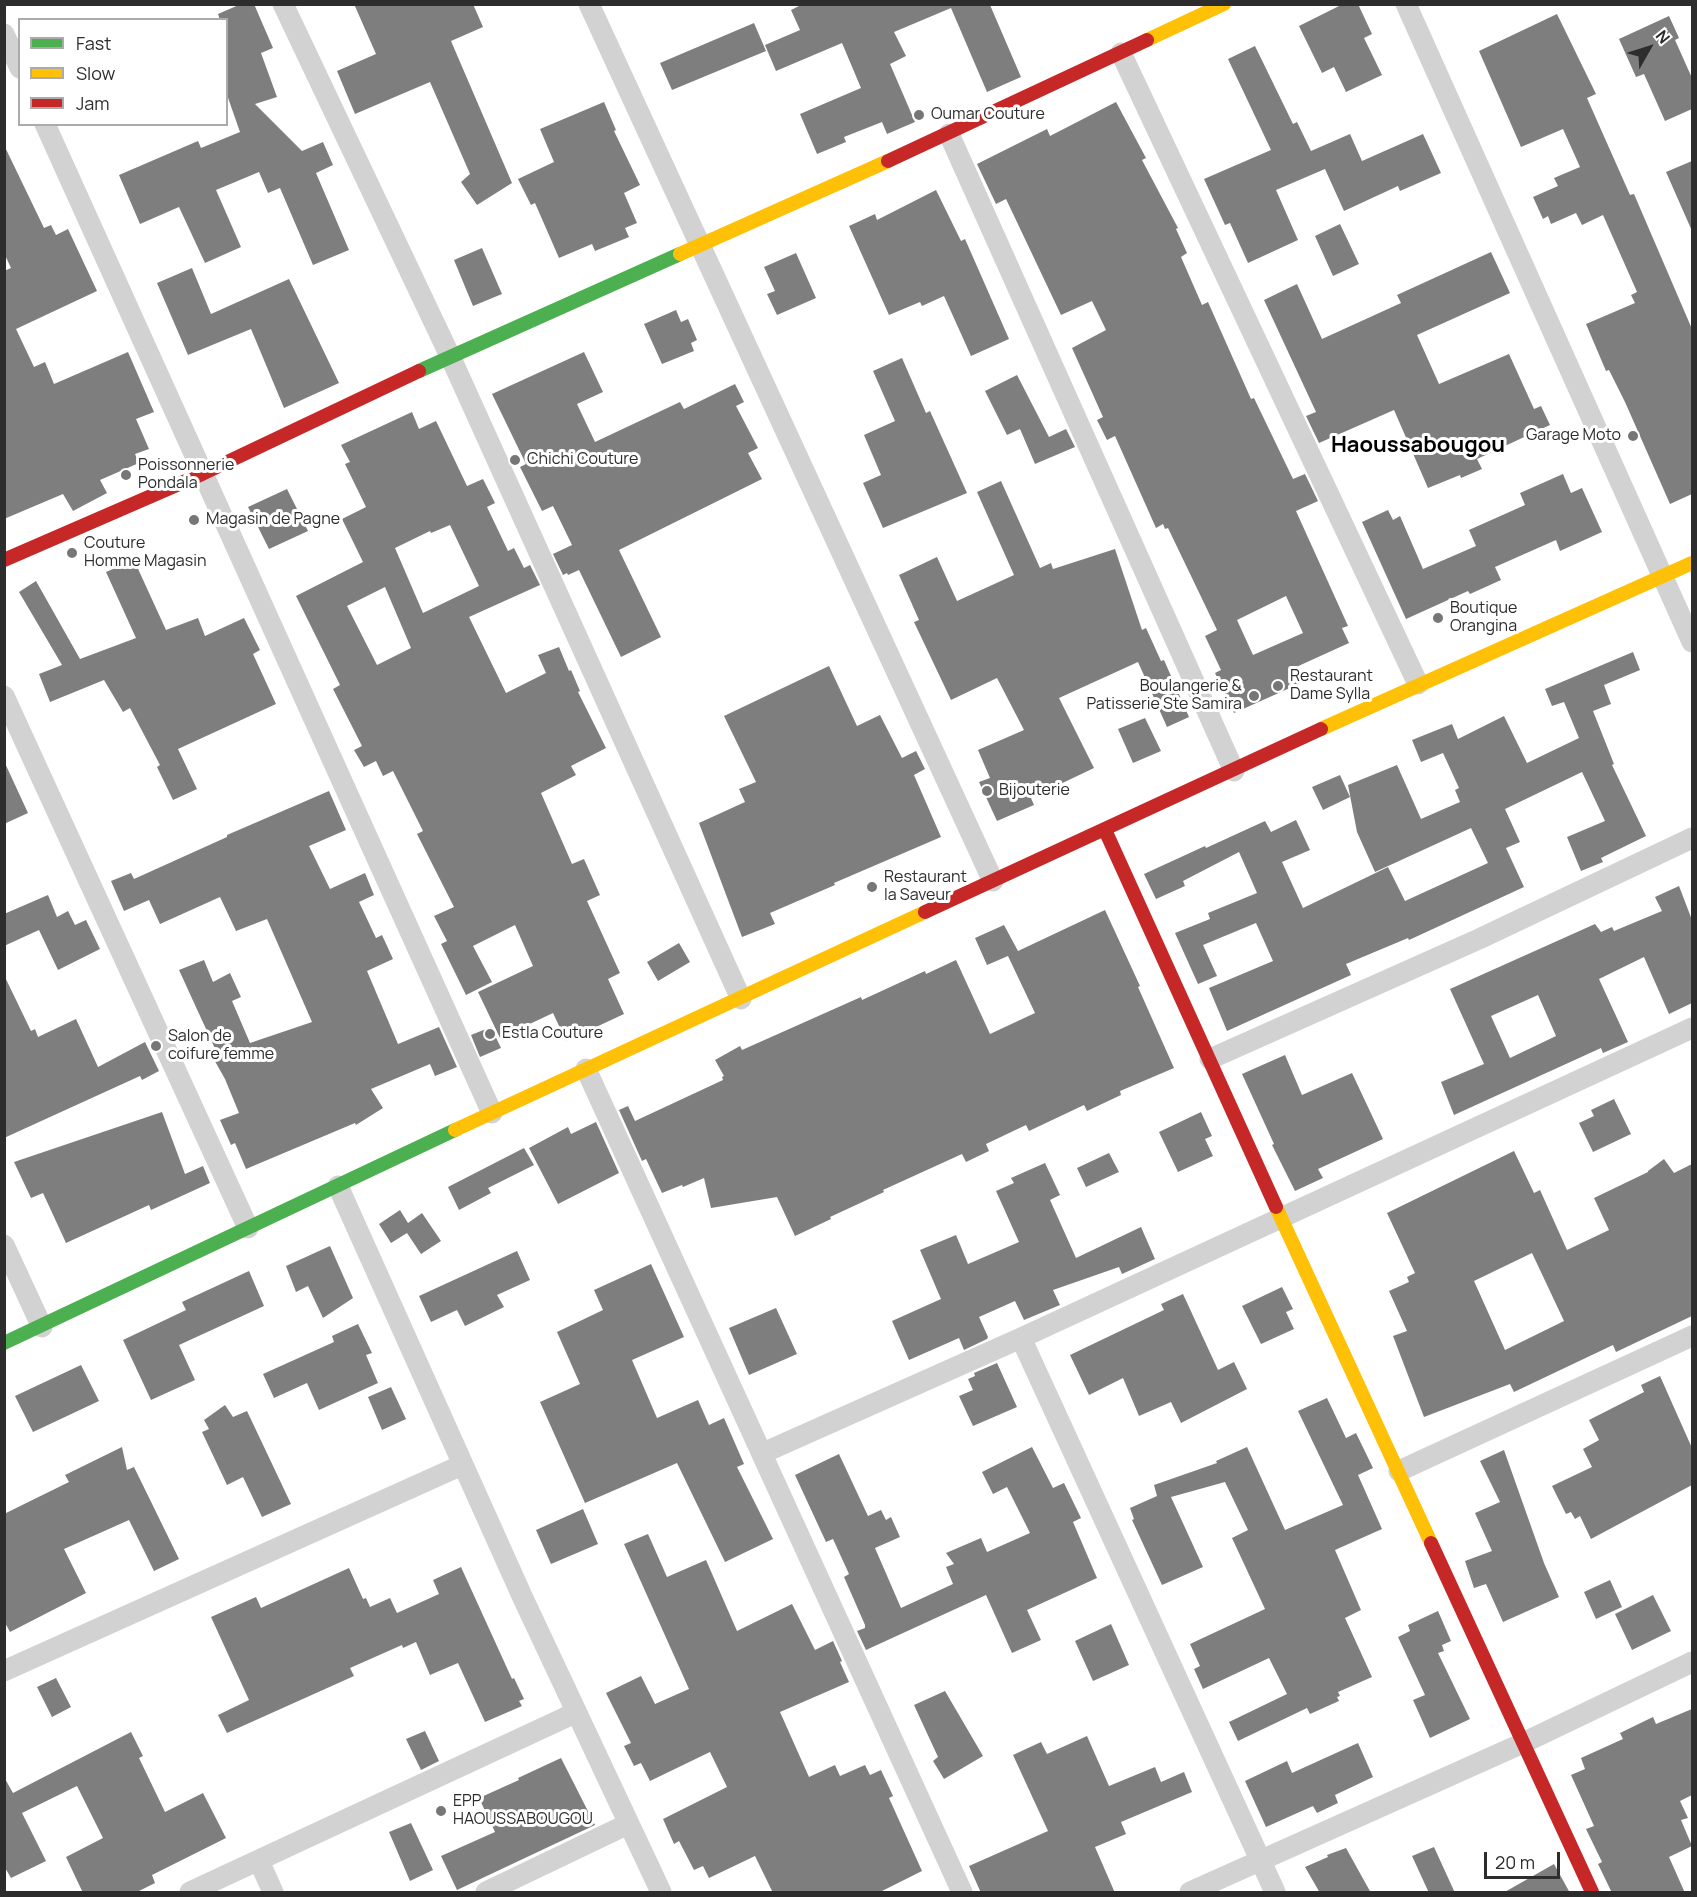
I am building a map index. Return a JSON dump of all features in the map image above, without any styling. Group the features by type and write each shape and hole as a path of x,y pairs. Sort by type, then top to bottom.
{"street":[{"path":"283,4 450,356 741,999"},
{"path":"589,4 993,881"},
{"path":"4,560 202,474 450,356 949,134 1224,4"},
{"path":"1406,4 1692,642"},
{"path":"4,34 18,64"},
{"path":"1121,53 1418,684"},
{"path":"46,126 492,1113"},
{"path":"949,134 1234,771"},
{"path":"4,1343 586,1069 1418,684 1692,563"},
{"path":"4,696 248,1228"},
{"path":"1105,830 1592,1893"},
{"path":"1210,1059 1479,939 1692,838"},
{"path":"763,1453 1020,1338 1692,1028"},
{"path":"586,1069 962,1893"},
{"path":"338,1186 575,1713 661,1893"},
{"path":"4,1245 42,1327"},
{"path":"1399,1471 1692,1336"},
{"path":"1020,1338 1275,1893"},
{"path":"4,1671 462,1465"},
{"path":"1190,1893 1523,1743 1692,1662"},
{"path":"190,1893 575,1713"},
{"path":"486,1893 628,1824"},
{"path":"259,1861 273,1893"}],"building":[{"path":"241,4 254,4 273,48 261,53 277,97 255,104 302,151 323,142 333,165 316,173 349,250 313,265 280,188 268,193 259,172 216,190 241,247 205,263 179,207 140,224 119,175 198,141 201,148 240,132 228,98 228,18 219,18 218,14"},
{"path":"354,4 473,4 483,27 451,41 512,183 477,205 461,182 470,174 430,82 355,114 337,71 376,54"},
{"path":"803,4 990,5 1021,77 987,92 951,8 894,32 906,56 890,64 915,122 887,134 882,122 844,137 846,142 817,154 800,114 861,88 842,43 776,71 765,45 800,30 791,10"},
{"path":"1343,4 1358,4 1372,34 1364,38 1382,75 1346,92 1334,67 1322,73 1299,26"},
{"path":"1557,14 1596,94 1587,98 1630,195 1634,194 1692,329 1692,494 1670,504 1625,402 1609,370 1606,371 1586,324 1635,303 1631,295 1637,292 1603,215 1582,225 1576,213 1551,224 1548,216 1543,219 1533,197 1558,186 1554,178 1580,167 1563,129 1521,147 1479,51"},
{"path":"1669,16 1679,38 1675,40 1692,78 1692,109 1665,121 1644,74 1636,77 1619,39"},
{"path":"754,23 766,51 672,90 660,63"},
{"path":"1255,46 1293,124 1297,122 1311,151 1350,134 1362,161 1423,134 1441,173 1400,191 1398,186 1344,211 1325,169 1276,190 1298,240 1248,263 1230,223 1225,225 1204,179 1271,150 1228,59"},
{"path":"604,102 616,130 614,131 640,185 624,193 637,223 625,228 629,237 595,251 592,244 559,258 535,203 531,205 518,179 554,162 540,129"},
{"path":"1116,102 1146,158 1142,160 1178,228 1176,229 1187,253 1181,257 1202,305 1208,302 1251,399 1254,398 1293,479 1305,474 1318,501 1296,511 1348,626 1342,628 1349,643 1294,668 1301,683 1234,713 1215,673 1221,670 1205,636 1217,630 1168,528 1165,529 1163,524 1156,528 1115,436 1107,440 1097,420 1103,417 1072,348 1106,330 1092,301 1061,315 1006,199 996,204 977,164 1047,129 1050,136","holes":["1286,596 1303,633 1253,655 1237,620"]},
{"path":"4,145 44,228 51,225 56,235 68,229 97,291 16,329 34,367 45,362 54,384 128,352 154,412 136,419 149,449 135,454 139,463 100,480 107,493 73,511 63,494 4,519 4,271 11,268 4,253"},
{"path":"1692,161 1692,231 1666,172"},
{"path":"936,190 961,241 965,239 1009,339 971,356 944,296 922,306 920,302 889,315 849,226 875,214 877,220"},
{"path":"1340,224 1359,264 1333,276 1315,236"},
{"path":"482,248 502,294 473,306 454,260"},
{"path":"1491,252 1510,293 1417,335 1439,384 1509,354 1534,409 1541,406 1550,425 1477,459 1482,469 1428,488 1394,410 1319,443 1306,416 1316,412 1264,300 1297,284 1322,339 1401,303 1397,295"},
{"path":"796,253 816,298 777,315 767,294 775,291 764,267"},
{"path":"192,268 211,314 289,279 339,383 284,408 251,329 188,355 157,283"},
{"path":"676,310 681,322 688,319 697,340 691,343 694,351 662,364 644,324"},
{"path":"584,352 603,392 577,404 595,442 680,402 684,409 735,384 744,402 736,406 758,448 748,453 762,479 619,550 661,637 621,657 579,570 563,575 553,554 572,545 553,506 542,511 520,467 526,464 492,394"},
{"path":"902,358 926,413 930,411 967,493 883,528 863,483 881,475 864,435 895,421 873,371"},
{"path":"1017,375 1049,437 1066,429 1075,447 1035,464 1020,429 1007,435 985,391"},
{"path":"412,412 419,429 436,421 467,486 483,479 495,503 487,507 508,551 514,548 524,568 530,565 540,585 469,617 506,693 546,673 538,655 559,647 606,748 571,766 576,775 541,793 572,864 584,859 600,895 587,901 620,973 608,979 624,1014 566,1041 553,1013 500,1038 478,992 533,966 515,925 473,946 492,982 466,995 441,944 447,941 434,916 454,907 417,834 423,831 393,771 383,776 376,761 364,767 354,750 362,746 333,689 340,685 296,596 363,562 342,519 366,507 345,464 350,462 341,445","holes":["450,525 479,586 423,613 395,548 430,531 431,533","385,587 411,648 377,665 347,606"]},
{"path":"1563,474 1571,493 1582,488 1602,532 1560,551 1556,540 1495,567 1501,580 1470,594 1468,591 1406,619 1362,522 1388,510 1393,520 1400,516 1423,569 1476,546 1469,530 1525,505 1520,493"},
{"path":"1001,481 1040,568 1051,563 1053,569 1115,549 1142,630 1146,628 1161,661 1164,660 1189,717 1167,727 1138,662 1059,698 1094,768 1031,798 1034,805 997,821 979,782 990,778 978,750 1024,730 997,678 951,700 914,622 919,620 899,575 937,557 957,601 1014,575 977,492"},
{"path":"287,489 308,531 269,549 248,507"},
{"path":"134,560 166,630 198,618 205,636 244,618 260,650 253,654 276,704 178,749 197,789 173,800 157,767 160,765 130,708 123,712 104,680 50,702 39,674 62,665 19,592 36,581 80,659 136,638 106,572"},
{"path":"1633,652 1640,670 1604,685 1611,704 1593,711 1614,764 1612,765 1646,836 1601,858 1603,862 1581,871 1567,837 1605,821 1582,772 1505,809 1520,842 1506,848 1524,887 1409,940 1408,938 1346,964 1351,975 1227,1031 1209,988 1273,961 1256,923 1203,945 1217,976 1198,984 1175,933 1210,919 1208,913 1257,893 1239,852 1183,881 1185,886 1156,899 1144,874 1265,821 1271,832 1296,820 1310,850 1282,862 1303,908 1388,867 1405,901 1488,863 1471,828 1375,872 1357,832 1348,785 1397,765 1421,819 1460,802 1455,790 1459,788 1443,753 1421,762 1412,740 1452,724 1458,739 1504,716 1527,763 1579,738 1564,702 1552,706 1545,689"},
{"path":"829,666 857,726 880,715 902,758 916,751 925,769 914,775 941,837 770,913 775,924 742,937 699,823 745,802 739,789 756,782 724,716"},
{"path":"1145,718 1161,751 1133,763 1118,729"},
{"path":"4,761 28,813 4,824"},
{"path":"1340,775 1350,797 1323,810 1312,787"},
{"path":"329,791 346,830 309,846 330,889 365,873 374,895 359,902 376,938 382,935 393,959 367,971 398,1044 439,1027 457,1067 435,1076 430,1064 371,1089 383,1108 356,1125 355,1123 246,1169 235,1143 231,1145 220,1120 239,1113 225,1079 212,1056 217,1053 179,970 204,960 213,982 230,973 241,997 232,1001 250,1043 312,1022 267,919 236,931 220,897 160,924 149,900 124,911 111,881 131,873 134,879 227,837 227,835"},
{"path":"1679,886 1692,920 1692,1003 1669,1014 1644,957 1599,979 1628,1042 1603,1053 1601,1048 1454,1115 1441,1082 1484,1064 1450,989 1595,924 1601,932 1612,927 1614,931 1662,911 1655,897","holes":["1538,995 1556,1036 1510,1058 1491,1016"]},
{"path":"48,895 57,917 68,911 75,925 86,920 100,949 58,970 39,930 4,946 4,914"},
{"path":"1105,910 1174,1068 1120,1091 1121,1095 1087,1111 1084,1105 1029,1131 1026,1125 986,1144 989,1151 966,1162 962,1154 883,1190 884,1192 795,1236 777,1197 711,1208 704,1178 662,1193 646,1159 642,1161 619,1110 628,1106 635,1121 723,1080 724,1076 715,1060 740,1046 742,1050 925,971 926,974 956,960 990,1034 1035,1013 1008,956 987,965 975,938 1004,925 1018,951"},
{"path":"679,943 690,962 658,981 647,962"},
{"path":"4,975 31,1031 35,1029 38,1037 76,1019 98,1067 145,1042 159,1071 142,1080 140,1076 4,1138"},
{"path":"491,1027 501,1048 480,1057 471,1035"},
{"path":"1285,1055 1302,1095 1352,1073 1383,1139 1318,1169 1323,1178 1295,1191 1272,1145 1274,1144 1242,1074"},
{"path":"1614,1099 1631,1134 1593,1152 1579,1123 1594,1116 1591,1110"},
{"path":"162,1112 185,1174 203,1166 210,1183 151,1210 149,1205 66,1243 43,1193 31,1198 14,1162"},
{"path":"1201,1112 1212,1136 1205,1139 1213,1156 1178,1172 1159,1132"},
{"path":"596,1122 619,1173 558,1204 529,1148 568,1127 571,1134"},
{"path":"524,1148 534,1165 488,1188 491,1193 459,1210 448,1187"},
{"path":"1514,1151 1534,1193 1540,1190 1567,1250 1609,1230 1594,1198 1648,1172 1664,1159 1674,1173 1692,1164 1692,1316 1616,1352 1613,1345 1514,1392 1510,1384 1424,1417 1393,1336 1407,1331 1389,1291 1409,1282 1407,1277 1415,1273 1387,1213","holes":["1532,1253 1564,1321 1505,1350 1474,1281"]},
{"path":"1109,1153 1119,1172 1086,1187 1077,1168"},
{"path":"1045,1163 1060,1195 1050,1200 1076,1258 1141,1227 1155,1259 1122,1274 1119,1267 1053,1290 1060,1305 1024,1320 1015,1301 979,1317 987,1339 964,1350 959,1338 909,1360 892,1321 941,1299 920,1250 956,1235 968,1264 1019,1242 996,1191 1014,1183 1011,1178"},
{"path":"400,1210 408,1223 422,1213 441,1241 421,1254 407,1233 391,1243 379,1224"},
{"path":"330,1246 353,1298 323,1318 308,1286 296,1292 286,1266"},
{"path":"517,1251 530,1280 497,1295 504,1307 465,1326 457,1310 431,1322 419,1296"},
{"path":"651,1264 684,1337 632,1360 657,1418 698,1400 709,1425 724,1418 744,1464 737,1467 773,1539 725,1562 677,1463 585,1503 540,1402 580,1384 557,1332 603,1310 594,1290"},
{"path":"249,1271 264,1306 179,1345 195,1380 151,1400 123,1340 186,1310 182,1302"},
{"path":"1282,1287 1293,1309 1286,1312 1294,1329 1261,1344 1242,1306"},
{"path":"1183,1294 1218,1370 1234,1362 1247,1389 1181,1423 1171,1402 1139,1416 1123,1378 1089,1395 1070,1355 1164,1310 1161,1304"},
{"path":"776,1308 797,1354 749,1375 729,1328"},
{"path":"358,1324 372,1353 366,1355 378,1383 319,1410 307,1383 274,1398 263,1374 334,1342 332,1336"},
{"path":"997,1363 1017,1407 973,1426 959,1396 973,1390 968,1379 975,1376 974,1373"},
{"path":"81,1365 99,1401 33,1432 15,1396"},
{"path":"1660,1376 1692,1448 1692,1485 1591,1539 1580,1516 1575,1519 1571,1512 1566,1514 1552,1486 1592,1467 1583,1449 1599,1440 1589,1420 1644,1392 1641,1385"},
{"path":"391,1387 406,1419 382,1430 368,1397"},
{"path":"1327,1398 1346,1438 1356,1433 1373,1468 1358,1475 1382,1529 1335,1550 1361,1610 1345,1618 1372,1677 1338,1692 1339,1701 1310,1714 1307,1708 1238,1741 1229,1722 1287,1694 1269,1658 1203,1689 1194,1669 1200,1666 1190,1644 1265,1609 1232,1538 1248,1530 1225,1482 1171,1497 1203,1567 1162,1585 1132,1520 1134,1519 1130,1508 1157,1496 1154,1485 1217,1463 1216,1461 1247,1447 1285,1530 1343,1505 1298,1411"},
{"path":"225,1405 233,1417 247,1411 291,1504 262,1517 243,1477 227,1485 202,1432 209,1429 204,1420"},
{"path":"122,1447 127,1470 134,1467 179,1559 154,1571 129,1520 64,1549 86,1593 10,1632 4,1621 4,1514 69,1482 65,1475"},
{"path":"1032,1447 1053,1488 1064,1483 1081,1518 1073,1522 1097,1578 1027,1610 1041,1640 1012,1653 986,1595 866,1650 857,1631 865,1628 865,1625 844,1577 849,1574 833,1539 826,1542 795,1475 839,1454 868,1516 881,1510 886,1520 891,1517 900,1537 875,1548 901,1608 953,1584 946,1567 954,1564 946,1553 981,1538 987,1552 1030,1533 1007,1487 993,1494 982,1472"},
{"path":"1504,1450 1544,1563 1559,1597 1503,1622 1486,1584 1474,1588 1465,1561 1492,1551 1475,1513 1500,1502 1480,1461"},
{"path":"583,1509 598,1544 551,1564 536,1530"},
{"path":"648,1534 667,1577 706,1560 737,1631 792,1604 815,1650 833,1641 849,1682 780,1712 809,1777 835,1765 840,1776 865,1765 870,1775 881,1770 893,1796 889,1798 922,1871 878,1893 773,1893 755,1856 709,1878 703,1866 694,1870 679,1841 674,1844 663,1819 727,1787 710,1752 650,1781 641,1763 634,1766 624,1746 631,1743 606,1693 641,1676 655,1704 689,1689 624,1544"},
{"path":"461,1567 512,1679 514,1678 524,1699 519,1701 522,1706 485,1722 458,1663 430,1675 416,1642 403,1648 402,1645 350,1668 354,1676 227,1733 218,1715 249,1700 211,1617 256,1597 261,1608 349,1568 363,1599 366,1598 370,1607 390,1598 397,1613 439,1594 433,1580"},
{"path":"1610,1580 1622,1607 1596,1619 1584,1592"},
{"path":"1653,1595 1671,1631 1632,1650 1615,1614"},
{"path":"1438,1611 1451,1641 1442,1645 1444,1651 1438,1653 1470,1719 1430,1738 1413,1700 1425,1695 1398,1637 1410,1631 1408,1625"},
{"path":"1111,1624 1129,1665 1093,1681 1075,1641"},
{"path":"56,1678 71,1707 52,1717 37,1687"},
{"path":"945,1691 983,1756 944,1779 933,1761 938,1757 914,1705"},
{"path":"1692,1709 1692,1795 1680,1801 1688,1818 1681,1820 1692,1846 1669,1857 1685,1893 1612,1893 1598,1864 1602,1862 1586,1829 1594,1826 1571,1775 1585,1769 1581,1758 1623,1739 1620,1733 1653,1717 1656,1724"},
{"path":"425,1731 439,1761 421,1770 406,1739"},
{"path":"131,1732 143,1756 139,1758 165,1812 203,1793 226,1838 152,1875 155,1883 135,1893 83,1893 66,1857 103,1838 77,1786 22,1813 46,1861 11,1878 4,1866 4,1777 13,1793"},
{"path":"1087,1736 1109,1786 1155,1767 1161,1782 1184,1772 1192,1792 1121,1822 1126,1834 1095,1847 1115,1893 981,1893 969,1866 1048,1831 1013,1755 1041,1742 1047,1754"},
{"path":"1358,1743 1373,1777 1335,1795 1338,1803 1317,1813 1313,1806 1266,1827 1245,1781 1287,1761 1292,1773"},
{"path":"561,1758 595,1825 457,1890 441,1856 495,1832 479,1798"},
{"path":"411,1823 433,1870 410,1881 389,1832"},
{"path":"1434,1847 1455,1893 1429,1893 1412,1856"},
{"path":"1346,1848 1371,1893 1320,1893 1305,1867"},
{"path":"1554,1864 1570,1893 1503,1893"}],"traffic: fast":[{"path":"419,371 680,254"},
{"path":"4,1343 455,1130"}],"traffic: slow":[{"path":"1147,40 1224,4"},
{"path":"680,254 888,161"},
{"path":"1321,729 1692,563"},
{"path":"455,1130 925,912"},
{"path":"1276,1207 1431,1543"}],"traffic: jam":[{"path":"888,161 1147,40"},
{"path":"4,560 202,474 419,371"},
{"path":"925,912 1321,729"},
{"path":"1105,830 1276,1207"},
{"path":"1431,1543 1592,1892"}],"place":[{"name":"Oumar Couture","path":"919,115"},
{"name":"Garage Moto","path":"1633,436"},
{"name":"Chichi Couture","path":"515,460"},
{"name":"Poissonnerie Pondala","path":"126,475"},
{"name":"Magasin de Pagne","path":"194,520"},
{"name":"Couture Homme Magasin","path":"72,553"},
{"name":"Boutique Orangina","path":"1438,618"},
{"name":"Restaurant Dame Sylla","path":"1278,686"},
{"name":"Boulangerie & Patisserie Ste Samira","path":"1254,696"},
{"name":"Bijouterie","path":"987,791"},
{"name":"Restaurant la Saveur","path":"872,887"},
{"name":"Estla Couture","path":"490,1034"},
{"name":"Salon de coifure femme","path":"156,1046"},
{"name":"EPP HAOUSSABOUGOU","path":"441,1811"}],"district":[{"name":"Haoussabougou","path":"1418,446"}]}
